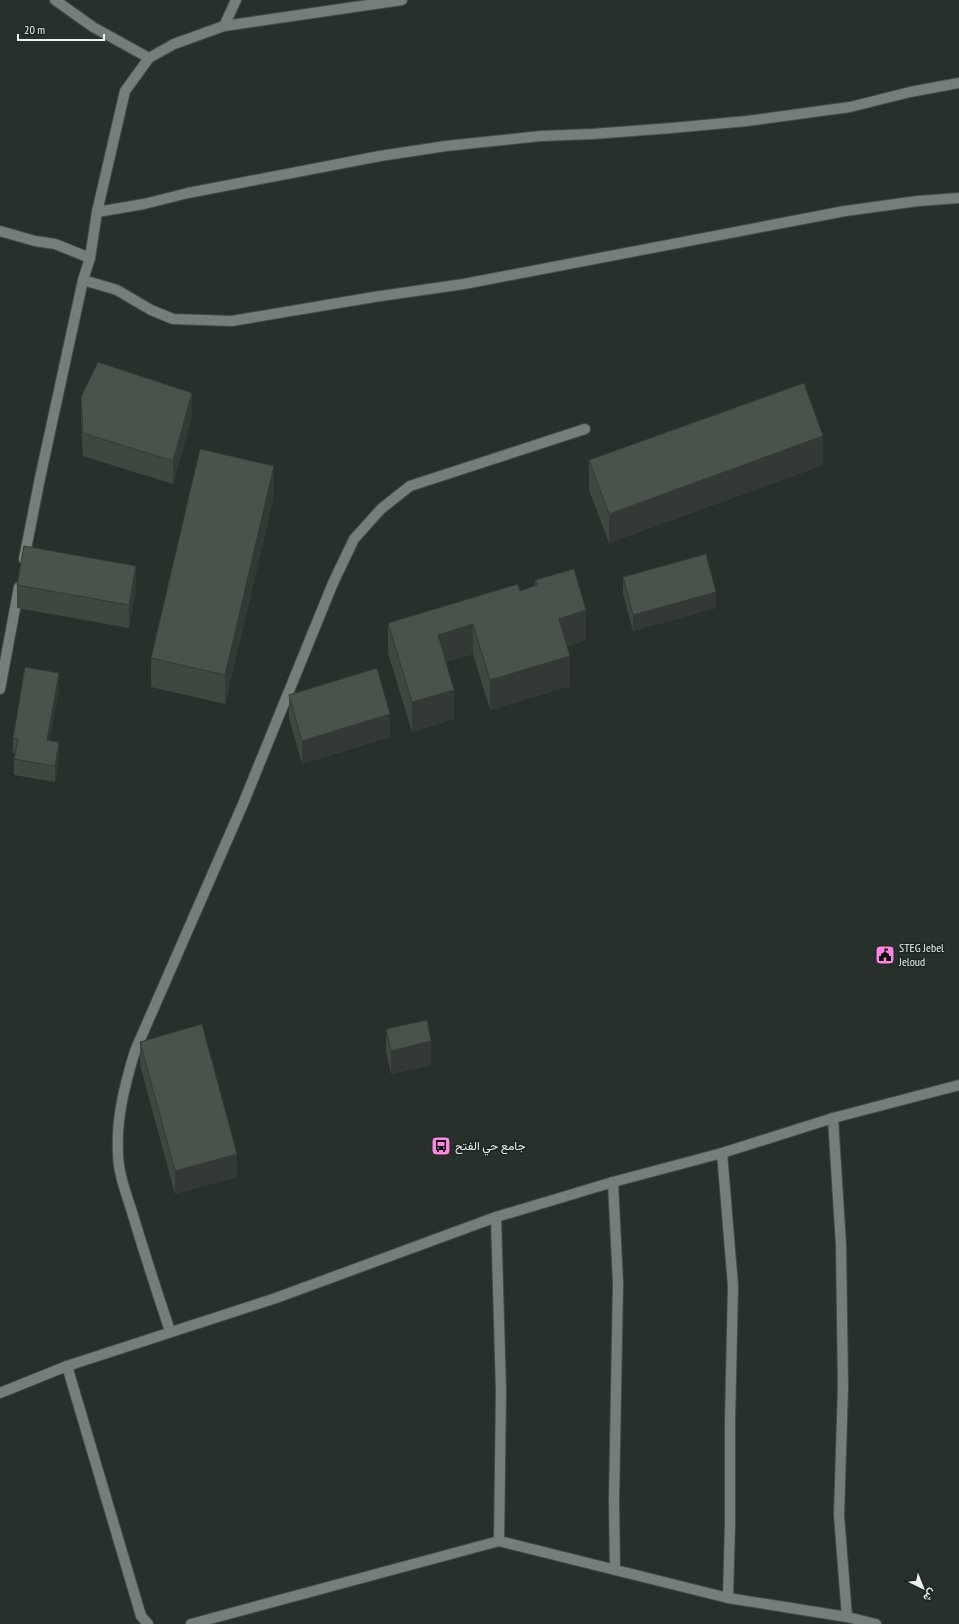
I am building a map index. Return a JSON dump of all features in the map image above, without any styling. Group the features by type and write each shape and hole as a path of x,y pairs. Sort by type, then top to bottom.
{"street":[{"path":"55,0 93,27 149,58"},
{"path":"224,26 236,0"},
{"path":"0,689 40,478 83,280 90,258 97,212 125,91 149,58 174,44 224,26 402,0"},
{"path":"97,212 144,204 196,191 380,156 446,146 540,136 592,134 747,121 850,107 910,92 959,83"},
{"path":"83,280 118,290 151,310 173,319 232,321 374,297 464,284 845,211 918,201 959,198"},
{"path":"0,230 35,241 55,244 90,258"},
{"path":"170,1331 144,1253 124,1184 118,1154 118,1118 135,1051 243,804 332,582 354,539 381,509 410,486 585,429"},
{"path":"0,1393 67,1366 170,1331 276,1298 496,1217 613,1182 722,1153 833,1118 959,1085"},
{"path":"833,1118 841,1245 843,1387 839,1515 847,1617"},
{"path":"722,1153 733,1286 728,1598"},
{"path":"613,1182 618,1283 615,1570"},
{"path":"496,1217 501,1391 499,1541"},
{"path":"67,1366 141,1616 148,1624"},
{"path":"191,1624 499,1541 728,1598 847,1617 876,1624"}],"building":[{"path":"98,362 192,393 173,461 83,433 81,397"},
{"path":"804,383 823,436 609,514 589,460"},
{"path":"200,449 274,466 225,675 151,658"},
{"path":"24,546 136,566 129,605 17,585"},
{"path":"706,554 716,592 633,615 623,577"},
{"path":"574,569 586,610 559,619 570,656 490,680 473,624 438,635 454,690 412,702 388,623 518,584 520,591 537,585 535,580"},
{"path":"25,667 59,673 47,740 59,742 55,766 14,759 18,739 13,738"},
{"path":"377,668 390,714 302,741 289,695"},
{"path":"427,1020 431,1041 391,1051 386,1029"},
{"path":"202,1024 237,1154 175,1171 140,1042"}],"place":[{"name":"STEG Jebel Jeloud","path":"885,955"},
{"name":"جامع حي الفتح","path":"441,1146"}]}
